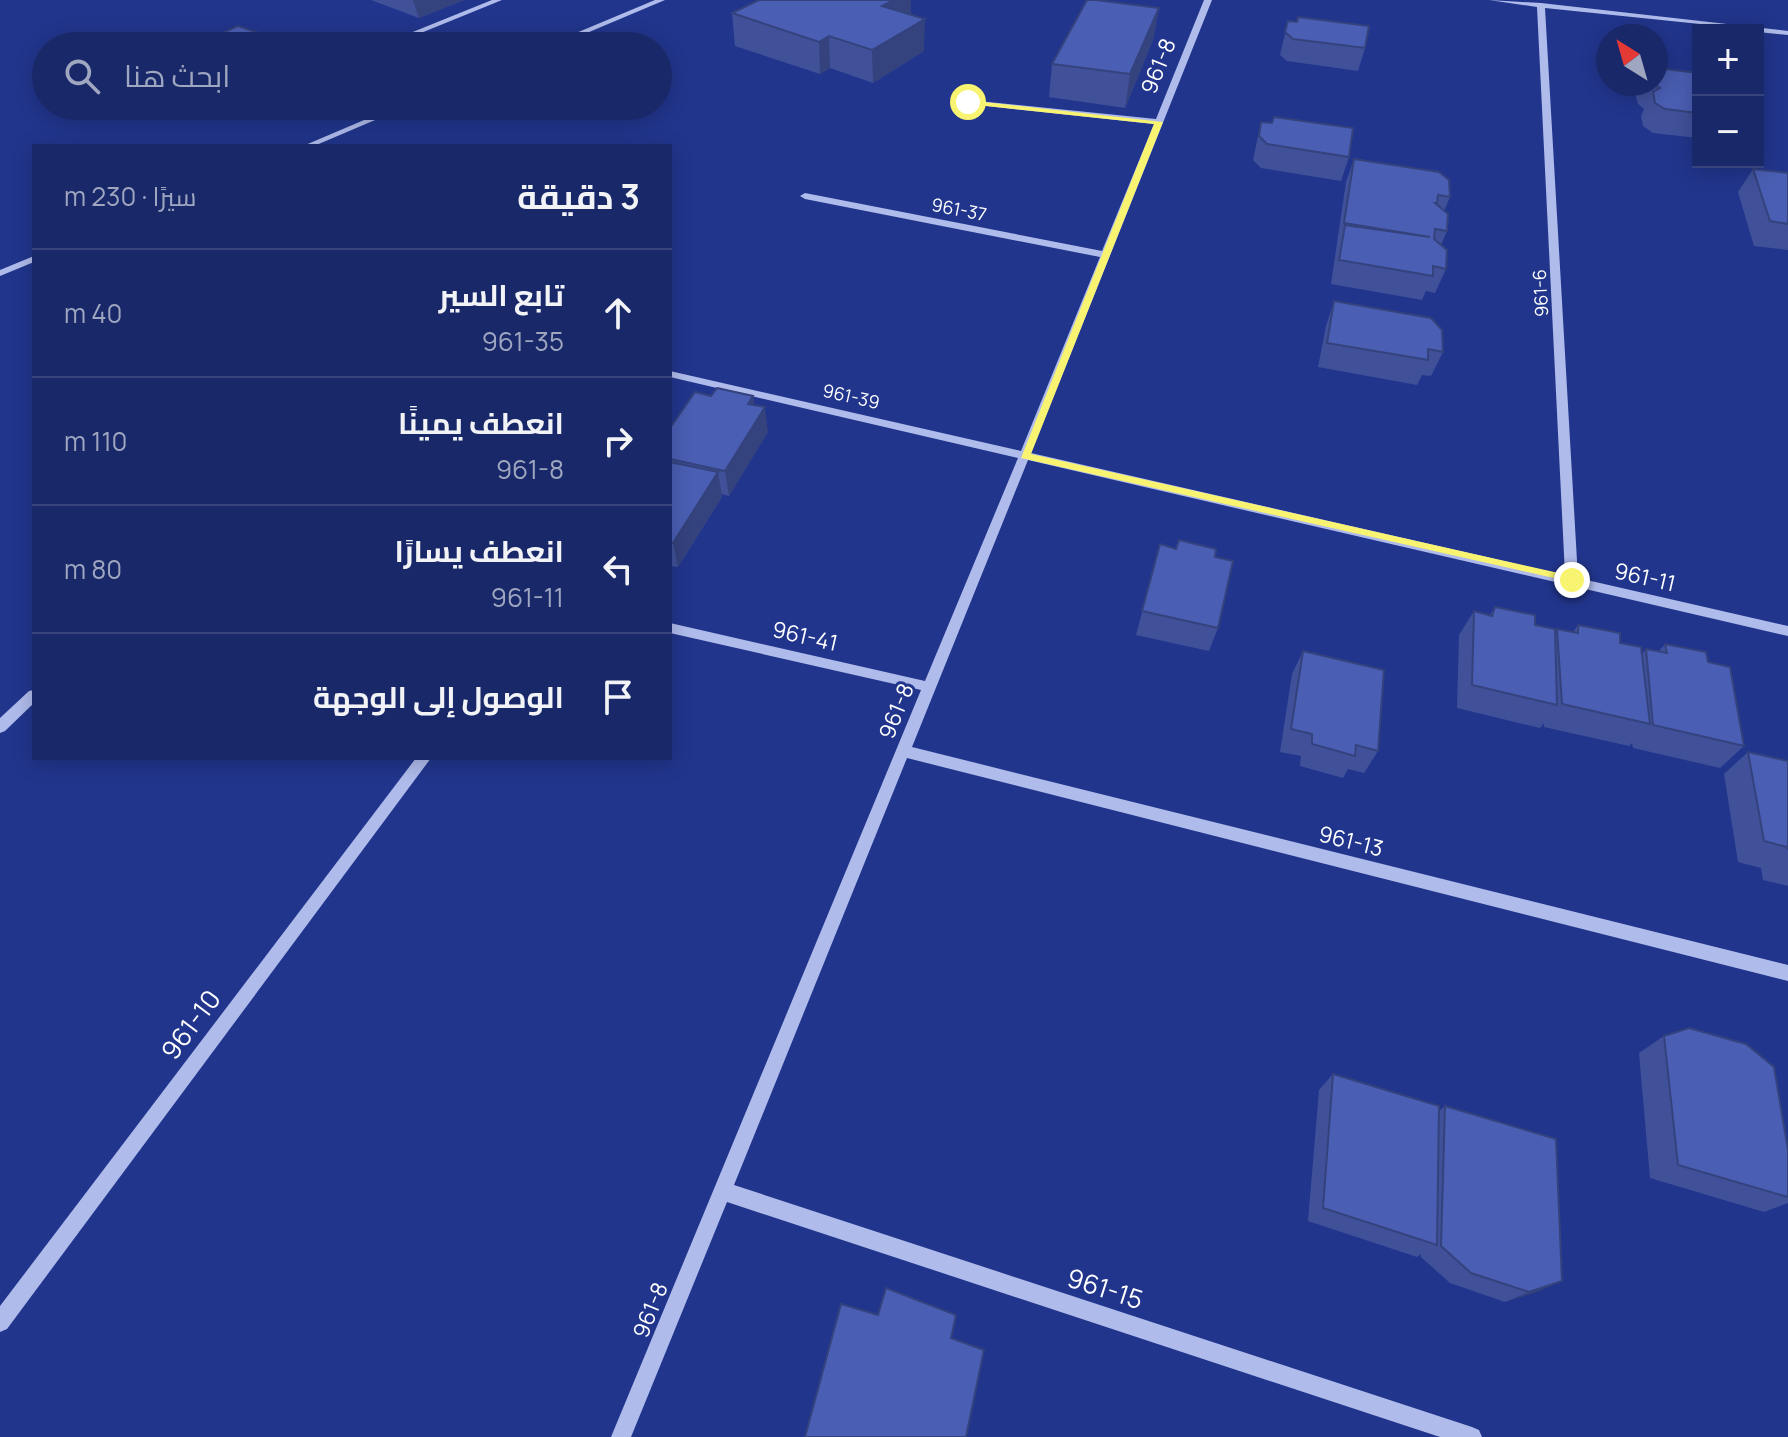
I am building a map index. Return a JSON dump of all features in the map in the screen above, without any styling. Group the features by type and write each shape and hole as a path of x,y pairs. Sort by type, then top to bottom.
{"street":[{"path":"417,32 498,0"},
{"path":"583,32 661,0"},
{"name":"961-8","path":"621,1437 1025,456 1208,0"},
{"path":"1493,0 1788,33"},
{"name":"961-6","path":"1541,5 1572,580"},
{"path":"968,102 1159,122"},
{"path":"312,144 370,120"},
{"name":"961-37","path":"805,196 1106,255"},
{"path":"0,273 32,260"},
{"name":"961-39","path":"672,374 1025,456"},
{"name":"961-11","path":"1025,456 1788,631"},
{"name":"961-41","path":"672,628 930,687"},
{"path":"0,727 32,697"},
{"name":"961-13","path":"903,751 1788,973"},
{"name":"961-10","path":"0,1322 422,760"},
{"name":"961-15","path":"723,1191 1472,1437"}],"building":[{"path":"759,0 894,0 882,6 925,19 872,50 829,36 819,42 732,13"},
{"path":"1087,0 1159,8 1130,74 1052,64"},
{"path":"1298,17 1369,26 1365,48 1293,39 1285,32 1288,21 1297,22"},
{"path":"238,26 256,32 225,32"},
{"path":"1668,69 1692,72 1692,112 1665,109 1655,103 1654,96 1668,96"},
{"path":"1274,117 1353,128 1349,157 1267,144 1259,136 1261,122 1272,123"},
{"path":"1354,159 1439,172 1449,180 1450,197 1438,195 1435,203 1448,214 1447,231 1435,229 1434,239 1447,250 1446,269 1433,266 1433,276 1339,260 1345,225 1430,237 1344,223"},
{"path":"1753,169 1788,173 1788,224 1770,221"},
{"path":"1334,301 1431,318 1442,330 1443,352 1428,349 1428,360 1327,343"},
{"path":"717,388 753,396 748,404 765,407 725,471 672,459 672,425 695,392 711,396"},
{"path":"672,462 718,472 673,543"},
{"path":"1179,540 1216,549 1215,557 1233,561 1218,628 1142,611 1160,544 1176,549"},
{"path":"1495,607 1535,615 1535,625 1555,629 1557,705 1472,685 1474,611 1492,616"},
{"path":"1578,625 1620,633 1620,643 1641,647 1650,724 1562,704 1557,629 1578,633"},
{"path":"1665,644 1706,652 1708,662 1730,667 1744,746 1653,725 1646,649 1667,653"},
{"path":"1303,651 1384,670 1378,751 1356,745 1355,756 1312,744 1312,734 1291,729"},
{"path":"1748,752 1788,761 1788,850 1787,847 1764,841"},
{"path":"1689,1028 1746,1044 1774,1067 1788,1150 1788,1197 1678,1165 1664,1036"},
{"path":"1333,1074 1439,1106 1437,1245 1323,1208"},
{"path":"1445,1106 1556,1139 1562,1281 1529,1292 1471,1273 1441,1246"},
{"path":"886,1288 956,1315 951,1338 984,1350 966,1437 805,1437 841,1304 878,1315"}],"route":[{"path":"968,102 1159,122 1025,456 1572,580"}]}
